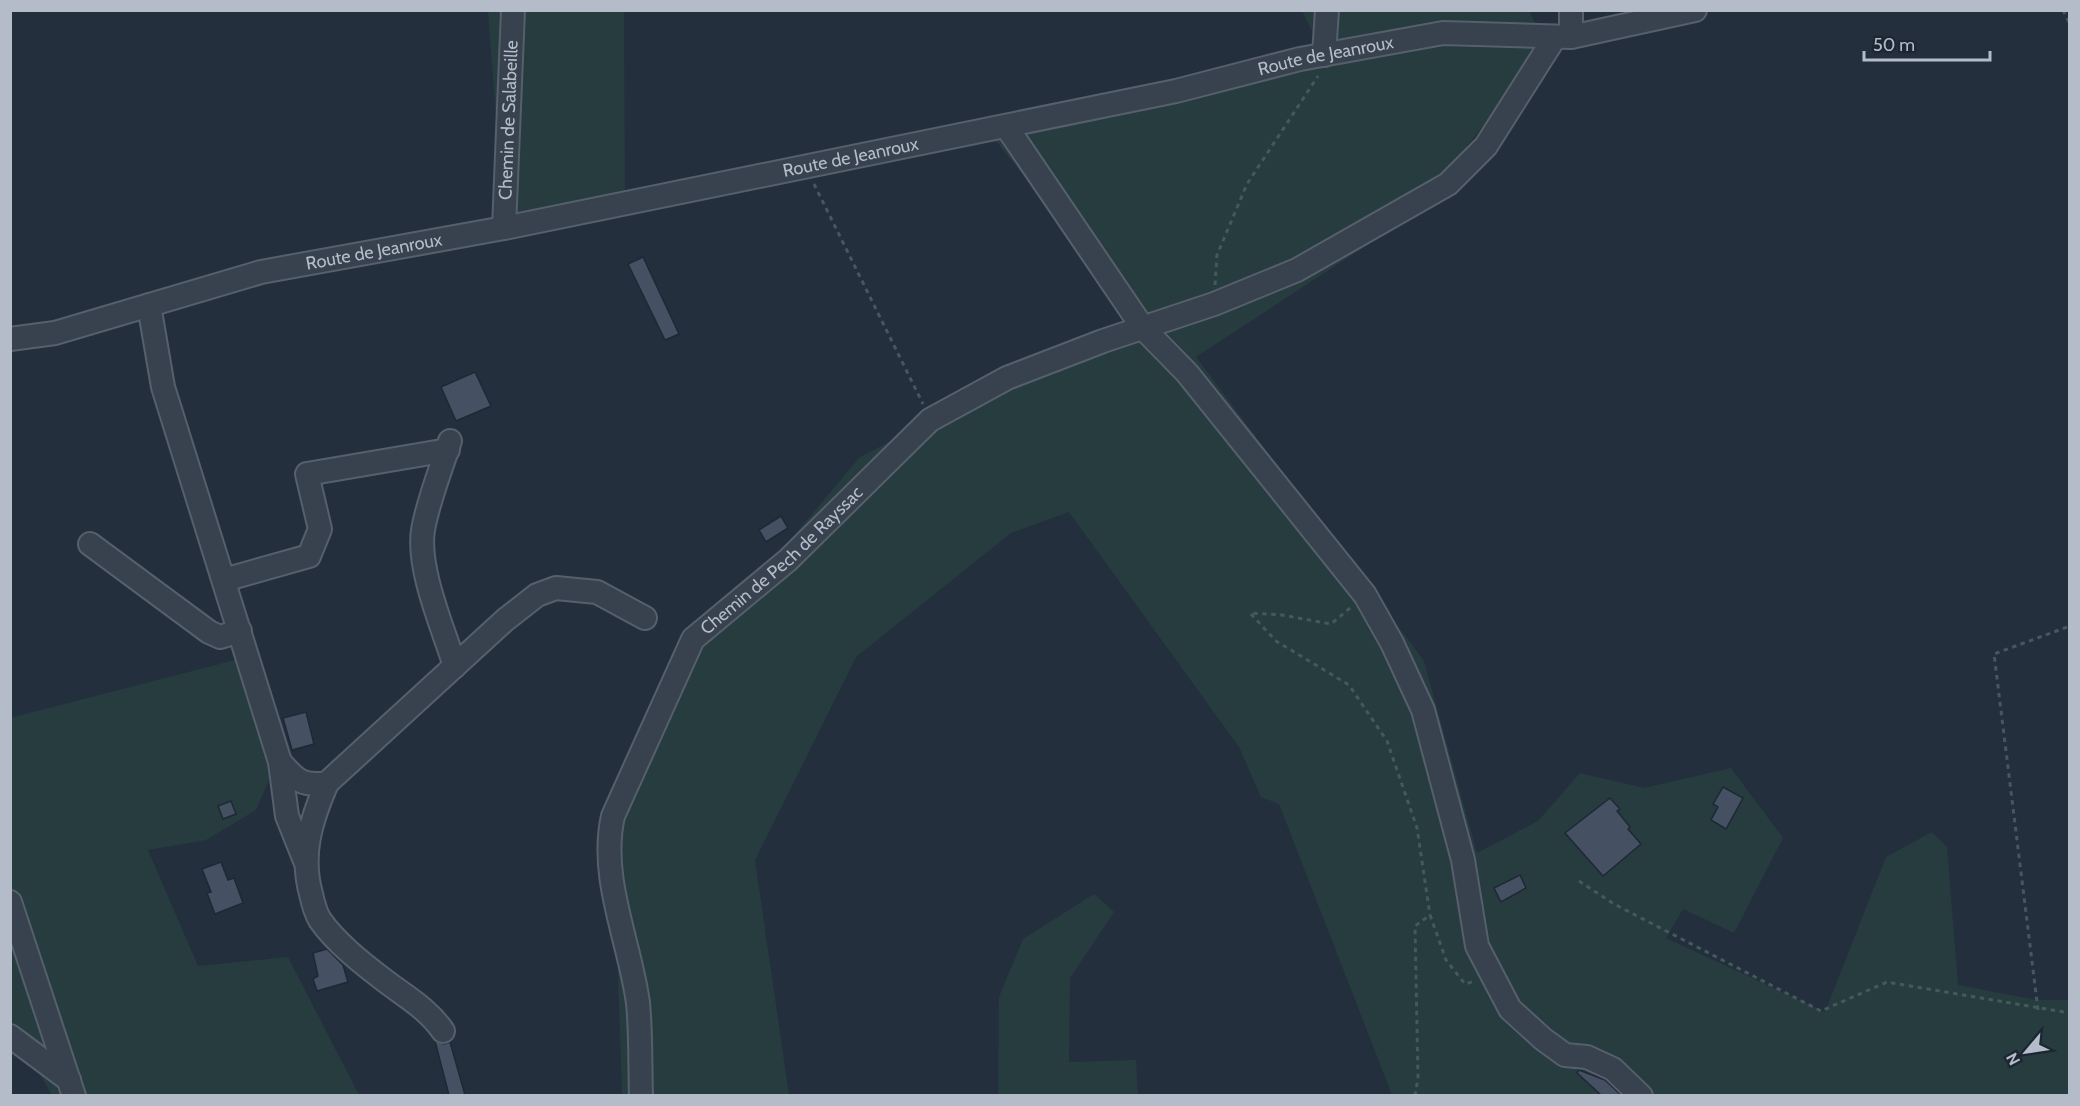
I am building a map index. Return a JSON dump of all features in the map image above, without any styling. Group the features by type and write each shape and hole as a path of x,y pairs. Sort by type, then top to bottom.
{"street":[{"name":"Chemin de Salabeille","path":"504,228 513,10"},
{"path":"1324,55 1327,10"},
{"path":"1563,37 1571,10"},
{"name":"Route de Jeanroux","path":"10,339 55,333 261,272 504,228 1006,126 1176,91 1324,55 1443,33 1563,37 1695,10"},
{"name":"Chemin de Pech de Rayssac","path":"641,1095 638,1003 617,904 608,839 613,816 693,639 788,560 930,420 1007,378 1215,304 1297,270 1448,184 1486,146 1563,37"},
{"path":"1006,126 1143,328 1187,373 1365,595 1392,644 1423,710 1463,860 1477,946 1510,1009 1543,1039 1565,1055 1587,1057 1613,1070 1641,1095"},
{"path":"149,305 163,387 280,762 287,816 306,862 309,888 321,922 363,963 432,1015 443,1031"},
{"path":"224,580 309,556 320,529 307,474 449,445 423,530 422,549 426,571 455,666"},
{"path":"90,544 209,632 220,638 240,631"},
{"path":"306,862 314,815 327,783 529,601 556,588 597,592 645,618"},
{"path":"280,762 296,780 312,786 327,783"},
{"path":"10,902 71,1088"},
{"path":"16,1040 71,1088"}],"path":[{"path":"2063,10 2070,24"},
{"path":"1215,304 1217,255 1247,184 1317,79 1324,55"},
{"path":"805,166 930,420"},
{"path":"1365,595 1331,624 1282,615 1250,613 1276,641 1349,685 1387,741 1417,828 1430,915 1446,960 1465,984 1493,976"},
{"path":"2038,1010 1994,654 2070,626"},
{"path":"1579,881 1614,904 1821,1011 1887,982 2038,1010 2070,1013"},
{"path":"1415,1095 1418,1078 1415,926 1430,915"}],"green space":[{"path":"488,11 624,11 625,210 504,228"},
{"path":"1302,11 1529,11 1548,49 1404,221 1196,357 1424,661 1477,853 1538,821 1580,773 1644,788 1731,768 1783,838 1734,933 1683,909 1666,938 1825,1012 1886,857 1932,832 1947,847 1958,985 2037,1000 2069,1000 2069,1095 1392,1095 1279,804 1261,797 1239,747 1069,512 1011,533 856,657 755,860 789,1095 622,1095 613,816 676,676 860,457 1136,314 992,136 1323,53"},
{"path":"239,659 271,775 256,810 206,840 148,850 198,966 288,957 359,1095 52,1095 11,1026 10,718"},
{"path":"1094,894 1114,912 1070,978 1069,1062 1136,1060 1138,1095 998,1095 999,997 1023,939"}],"building":[{"path":"643,257 679,334 665,340 628,264"},
{"path":"475,372 491,406 456,421 441,387"},
{"path":"781,516 788,528 766,542 759,530"},
{"path":"306,712 314,744 292,750 283,718"},
{"path":"1723,787 1743,798 1726,829 1711,820 1718,807 1713,804"},
{"path":"1610,798 1620,809 1617,811 1630,827 1628,829 1641,844 1603,876 1565,833"},
{"path":"231,801 236,814 223,819 218,806"},
{"path":"221,862 228,880 234,878 243,903 215,914 207,893 211,892 202,869"},
{"path":"1520,875 1526,888 1501,902 1494,888"},
{"path":"327,949 343,965 348,982 317,991 313,979 318,976 313,953"},
{"path":"435,1041 444,1044 450,1042 465,1095 449,1095"},
{"path":"1579,1070 1605,1080 1621,1095 1601,1095 1577,1073"}]}
